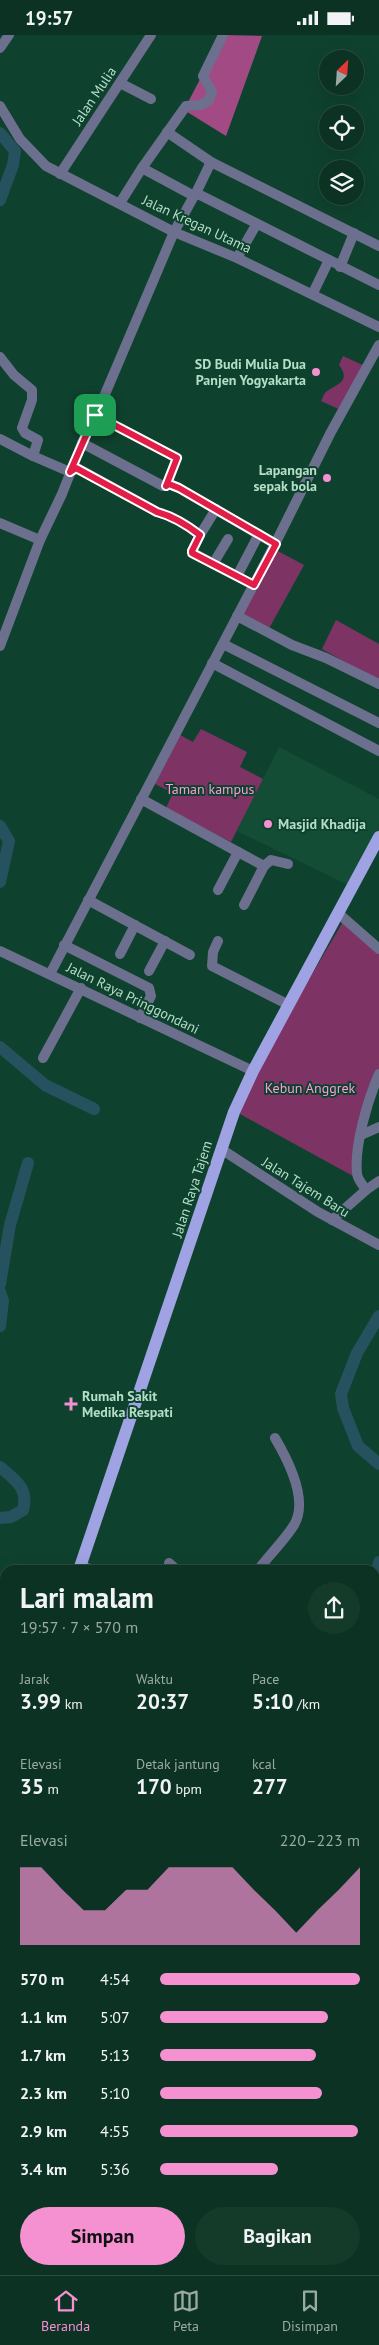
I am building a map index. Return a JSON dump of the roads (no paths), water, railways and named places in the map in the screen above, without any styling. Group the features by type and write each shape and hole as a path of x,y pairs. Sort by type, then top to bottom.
{"main road":[{"name":"Jalan Raya Tajem","path":"85,1565 234,1112 253,1071 379,837"}],"street":[{"path":"0,48 9,35"},
{"name":"Jalan Mulia","path":"60,174 88,128 151,35"},
{"path":"120,203 142,168 186,106 201,105 209,100 212,92 204,76 223,35"},
{"path":"120,83 151,99"},
{"name":"Jalan Kregan Utama","path":"0,106 29,150 46,166 174,232 237,257 379,327"},
{"path":"167,132 211,162 379,246"},
{"path":"211,162 196,193 256,225 379,285"},
{"path":"0,645 40,540 62,494 82,443 174,232 194,196 142,168"},
{"path":"237,257 256,225"},
{"path":"340,267 354,233"},
{"path":"313,293 328,260"},
{"path":"50,974 276,544 331,432 379,345"},
{"path":"0,357 14,375 32,391 32,400 22,428 24,433 38,440 33,457"},
{"path":"95,415 177,458 166,486"},
{"path":"0,439 33,457 70,472"},
{"path":"82,443 163,487 169,484 179,488 276,544"},
{"path":"70,472 76,468 200,535"},
{"path":"216,509 192,552 254,585"},
{"path":"0,523 40,540"},
{"path":"237,576 259,534"},
{"path":"213,564 228,539"},
{"path":"237,616 292,645 326,658 379,684"},
{"path":"223,644 379,723"},
{"path":"212,663 379,751"},
{"path":"141,799 264,866"},
{"path":"218,890 238,852"},
{"path":"244,905 264,866 271,860 288,864"},
{"path":"88,900 190,955"},
{"path":"338,913 379,949"},
{"path":"120,954 135,925"},
{"path":"149,971 165,941"},
{"path":"218,941 213,952 212,966 288,1005"},
{"path":"64,945 149,988 151,995 140,1018"},
{"name":"Jalan Raya Pringgondani","path":"0,951 253,1071"},
{"path":"43,1058 81,989"},
{"path":"366,1190 357,1176 361,1135 366,1108 379,1074"},
{"path":"361,1135 379,1127"},
{"name":"Jalan Tajem Baru","path":"221,1149 332,1220 377,1244"},
{"path":"332,1220 379,1181"},
{"path":"262,1565 294,1524 299,1512 300,1503 292,1475 275,1438"}],"waterway":[{"path":"0,133 15,151 13,165 0,200"},
{"path":"0,826 9,841 0,882"},
{"path":"0,1047 45,1085 94,1109"},
{"path":"0,1284 10,1225 28,1163"},
{"path":"0,1292 3,1301 0,1326"},
{"path":"379,1316 357,1353 341,1394 343,1408 358,1446 379,1464"},
{"path":"0,1467 20,1485 24,1496 23,1510 11,1517 0,1518"}],"place":[{"name":"SD Budi Mulia Dua Panjen Yogyakarta","path":"316,372"},
{"name":"Lapangan sepak bola","path":"327,478"},
{"name":"Masjid Khadija","path":"268,824"},
{"name":"Rumah Sakit Medika Respati","path":"71,1404"}],"park label":[{"name":"Taman kampus","path":"210,789"},
{"name":"Kebun Anggrek","path":"310,1088"}]}
